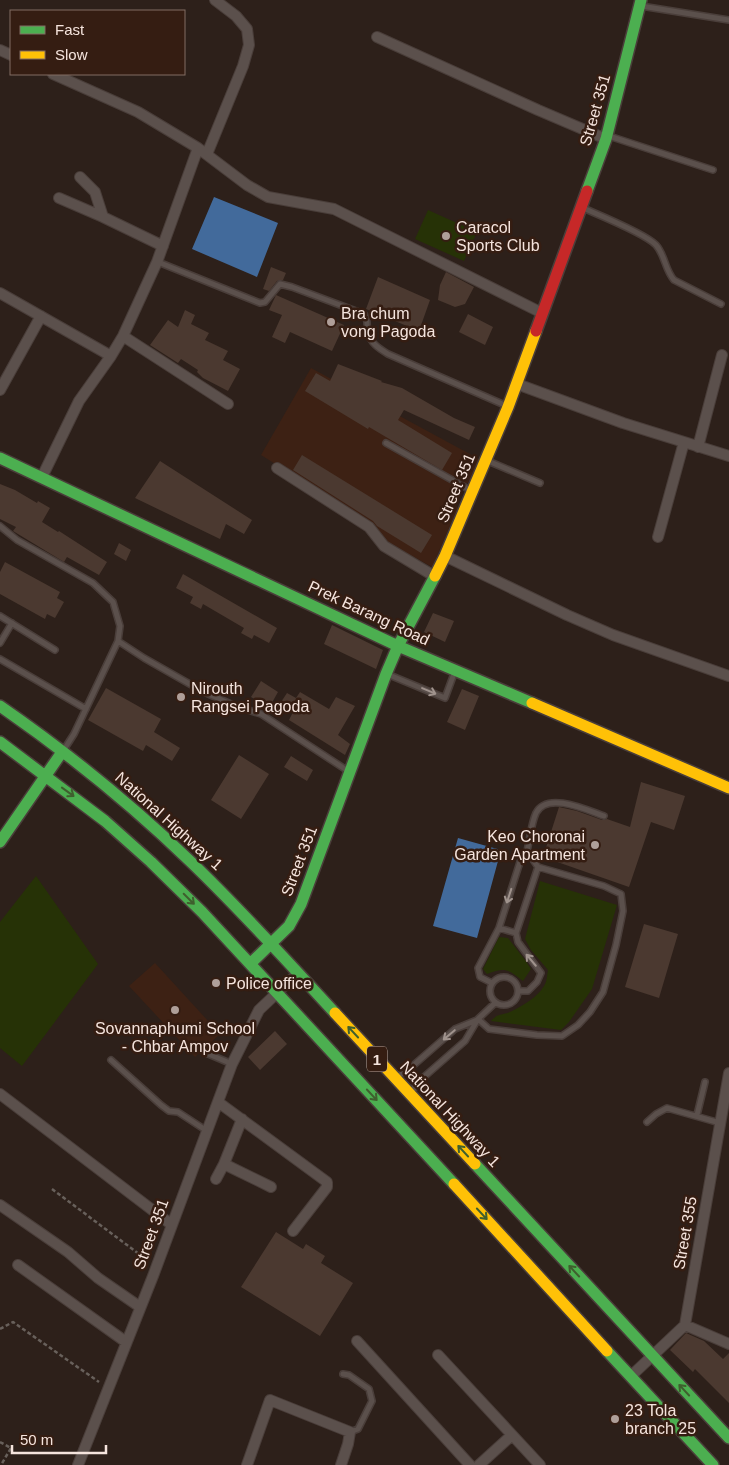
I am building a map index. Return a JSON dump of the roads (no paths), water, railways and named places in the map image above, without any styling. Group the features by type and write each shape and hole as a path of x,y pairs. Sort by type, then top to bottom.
{"main road":[{"name":"Street 351","path":"251,964 289,926 302,904 386,674 398,646 445,556 508,406 606,137 640,3"},
{"name":"Prek Barang Road","path":"0,458 398,646 729,788"},
{"name":"National Highway 1","path":"0,706 135,809 178,847 271,944 729,1438"},
{"name":"1","path":"0,742 71,794 119,833 161,871 251,964 713,1465"},
{"path":"0,842 62,752"}],"street":[{"path":"42,478 79,401 111,356 122,336 157,262 203,151 243,66 249,45 247,29 236,16 215,0"},
{"path":"377,37 538,110 606,137"},
{"path":"55,75 138,112 203,151 247,185 268,197 334,208 542,313"},
{"path":"80,177 96,192 104,217"},
{"path":"58,198 104,217 163,246"},
{"path":"0,293 111,356"},
{"path":"0,390 41,316"},
{"path":"122,336 228,404"},
{"path":"698,447 722,355"},
{"path":"516,384 623,423 729,456"},
{"path":"658,537 684,442"},
{"path":"277,468 369,527 384,546 434,576"},
{"path":"445,556 567,616 613,635 729,676"},
{"name":"Street 351","path":"78,1465 157,1267 232,1064 259,1010 298,973"},
{"name":"Street 355","path":"685,1325 720,1123 726,1102 729,1073"},
{"path":"0,1094 172,1225"},
{"path":"218,1102 327,1182 327,1187 293,1230"},
{"path":"216,1179 242,1119"},
{"path":"224,1164 272,1186"},
{"path":"0,1205 68,1252 98,1278 140,1307"},
{"path":"18,1265 126,1342"},
{"path":"631,1376 685,1325 729,1344"},
{"path":"357,1341 470,1465"},
{"path":"438,1355 540,1465"},
{"path":"247,1465 270,1400 350,1432 341,1465"},
{"path":"479,1465 512,1435"}],"lane":[{"path":"640,3 729,20"},
{"path":"606,137 713,170"},
{"path":"580,206 649,240 658,248 670,276 674,280 722,304"},
{"path":"157,262 260,303 265,302 280,284 364,314 367,318 368,333 373,344 388,354 508,406"},
{"path":"386,443 473,491"},
{"path":"486,460 540,483"},
{"path":"0,526 17,540 93,583 112,602 120,626 118,641 74,734 62,752"},
{"path":"0,616 55,650"},
{"path":"0,643 12,623"},
{"path":"118,641 202,691 235,706 261,714 350,773"},
{"path":"0,659 86,709"},
{"path":"386,674 445,698 456,670"},
{"path":"492,983 480,977 478,968 499,928 520,862 527,851 535,814 539,808 546,804 560,802 604,816"},
{"path":"478,1019 489,1029 537,1036 562,1036 578,1025 590,1012 603,992 623,910 621,894 604,886 538,867 527,851"},
{"path":"518,991 528,991 538,982 541,973 518,942 516,933 538,867"},
{"path":"499,928 516,933"},
{"path":"502,977 509,978 516,984 518,991 516,999 511,1004 501,1006 495,1003 489,994 492,983 502,977"},
{"path":"410,1094 417,1083 465,1041 478,1019 495,1003"},
{"path":"395,1078 408,1070 455,1029 478,1019"},
{"path":"206,1053 232,1064"},
{"path":"111,1060 161,1105 170,1111 178,1112 206,1131"},
{"path":"697,1115 705,1082"},
{"path":"647,1122 667,1108 720,1123"},
{"path":"343,1374 350,1374 370,1388 372,1401 358,1429 350,1432"}],"water":[{"path":"214,197 278,223 257,277 192,249"},
{"path":"458,838 501,850 477,938 433,926"}],"place":[{"name":"Caracol Sports Club","path":"446,236"},
{"name":"Bra chum vong Pagoda","path":"331,322"},
{"name":"Nirouth Rangsei Pagoda","path":"181,697"},
{"name":"Keo Choronai Garden Apartment","path":"595,845"},
{"name":"Police office","path":"216,983"},
{"name":"Sovannaphumi School - Chbar Ampov","path":"175,1010"},
{"name":"23 Tola branch 25","path":"615,1419"}]}
